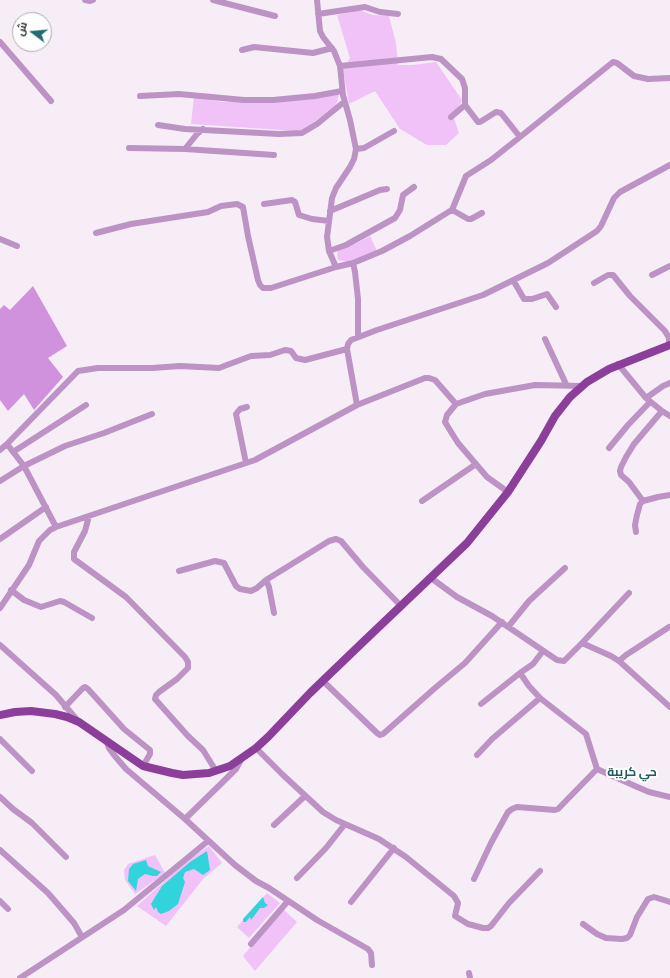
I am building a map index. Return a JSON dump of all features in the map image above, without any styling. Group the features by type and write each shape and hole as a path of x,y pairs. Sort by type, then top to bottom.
{"main road":[{"path":"0,715 15,712 41,711 79,722 143,766 184,775 208,773 230,766 256,748 323,681 468,543 508,492 541,441 555,416 570,397 598,375 618,364 670,345"}],"street":[{"path":"85,0 93,0"},
{"path":"213,0 275,16"},
{"path":"317,0 321,34 332,48 340,66 344,102 350,120 356,149 354,159 336,188 332,198 327,237 329,251 336,267"},
{"path":"318,14 365,7 380,12 398,14"},
{"path":"0,42 51,101"},
{"path":"242,50 254,47 313,53 332,48"},
{"path":"340,66 437,57 462,79 465,88 465,106 478,122 496,112 501,113 520,137"},
{"path":"96,233 131,224 208,212 221,206 237,204 243,207 248,236 260,285 263,288 271,288 353,263 382,251 452,210 466,176 491,160 613,62 617,63 634,76 648,78 670,78"},
{"path":"140,96 180,94 244,100 273,100 315,96 342,91"},
{"path":"158,125 177,128 279,134 302,132 317,124 344,102"},
{"path":"451,117 465,106"},
{"path":"185,149 203,129"},
{"path":"356,149 364,148 394,131"},
{"path":"129,148 185,149 274,154"},
{"path":"356,405 347,349 351,340 483,295 548,263 592,235 601,226 614,198 620,192 670,165"},
{"path":"329,251 346,245 395,218 400,210 403,195 414,187"},
{"path":"330,211 380,190 386,189"},
{"path":"264,204 292,200 295,202 299,215 312,219 329,221"},
{"path":"452,210 468,219 482,213"},
{"path":"0,239 17,246"},
{"path":"353,263 358,299 358,337"},
{"path":"652,275 670,266"},
{"path":"594,283 608,275 613,275 630,296 665,331 669,338 670,345"},
{"path":"513,280 524,299 532,299 546,294 556,307"},
{"path":"545,339 566,384"},
{"path":"0,450 78,370 98,368 158,368 180,366 219,368 251,356 270,355 285,350 291,351 296,358 305,360 347,349"},
{"path":"618,364 648,400 670,416"},
{"path":"1,605 29,565 39,541 50,530 56,527 246,463 356,405 429,378 435,380 456,404"},
{"path":"609,448 648,400 662,386 670,382"},
{"path":"508,492 487,477 458,443 445,422 447,415 456,404 485,394 513,388 535,385 566,384 583,386"},
{"path":"14,452 86,404"},
{"path":"246,463 236,414 240,409 247,407"},
{"path":"643,501 629,482 621,475 620,471 634,444 662,411"},
{"path":"0,481 24,466 65,446 104,433 152,414"},
{"path":"7,444 24,466 56,527"},
{"path":"422,501 476,464"},
{"path":"636,532 635,525 640,504 643,501 658,496 670,495"},
{"path":"0,539 46,508"},
{"path":"89,516 85,531 74,552 74,558 126,597 185,657 188,662 188,668 177,679 159,692 155,699 188,736 203,750 216,771"},
{"path":"179,571 215,561 224,563 236,586 240,589 251,591 266,580 329,542 338,539 401,606"},
{"path":"508,626 528,601 565,568"},
{"path":"431,578 457,597 502,622 557,660 564,661 629,593"},
{"path":"266,580 271,594 274,613"},
{"path":"11,590 24,600 41,607 60,601 92,618"},
{"path":"323,681 377,733 383,734 434,688 465,663 502,622"},
{"path":"619,661 668,627"},
{"path":"582,643 600,650 619,661 670,707"},
{"path":"0,645 56,695 79,722"},
{"path":"481,704 532,664 543,651"},
{"path":"520,673 540,698 586,734 597,768 649,792 670,797"},
{"path":"65,707 83,688 85,687 88,689 124,729 150,750 150,754 143,766"},
{"path":"477,755 492,739 540,698"},
{"path":"0,739 32,771"},
{"path":"107,742 108,748 126,769 235,865 256,881 317,920 368,949 371,953 372,964"},
{"path":"256,748 323,812 344,824 379,839 394,848 454,896 458,903 455,916 468,924 483,928 488,928 491,926 508,903 540,871"},
{"path":"185,820 236,769 243,757"},
{"path":"474,880 491,843 508,812 512,808 558,809 597,768"},
{"path":"274,825 305,796"},
{"path":"0,797 32,823 66,856"},
{"path":"297,878 326,848 344,824"},
{"path":"20,978 124,910 208,841"},
{"path":"351,902 394,848"},
{"path":"0,850 48,893 74,923 82,937"},
{"path":"583,924 597,934 606,938 627,938 630,936 637,917 648,899 654,897 670,902"},
{"path":"0,901 8,909"},
{"path":"251,944 288,901"}],"shaded area":[{"path":"359,10 373,15 389,16 396,43 398,65 436,62 462,100 454,118 459,133 446,145 427,145 400,129 375,91 349,104 343,69 350,58 337,15"},
{"path":"337,94 339,95 336,105 304,130 297,131 191,124 194,97 222,102 273,102"},
{"path":"370,236 377,251 349,262 338,260 338,250 351,246"},
{"path":"33,286 67,346 48,358 63,377 34,410 24,394 8,411 0,400 0,309 4,305 10,310"},
{"path":"209,846 222,863 203,879 166,926 137,906 188,860"},
{"path":"155,855 165,873 135,894 125,880 124,870 128,864"},
{"path":"267,893 280,903 249,938 237,927"},
{"path":"283,909 297,922 255,971 243,956"}],"water":[{"path":"207,851 210,870 203,875 194,869 185,872 183,878 185,882 178,904 169,911 161,914 158,912 156,907 154,910 151,904 162,886 190,862"},
{"path":"146,860 148,866 161,872 157,876 145,874 138,879 136,891 128,881 129,869 133,864"},
{"path":"263,897 265,903 268,905 264,908 260,908 251,920 250,917 246,922 243,922 243,919"}],"district":[{"name":"حي كريبة","path":"632,773"}]}
